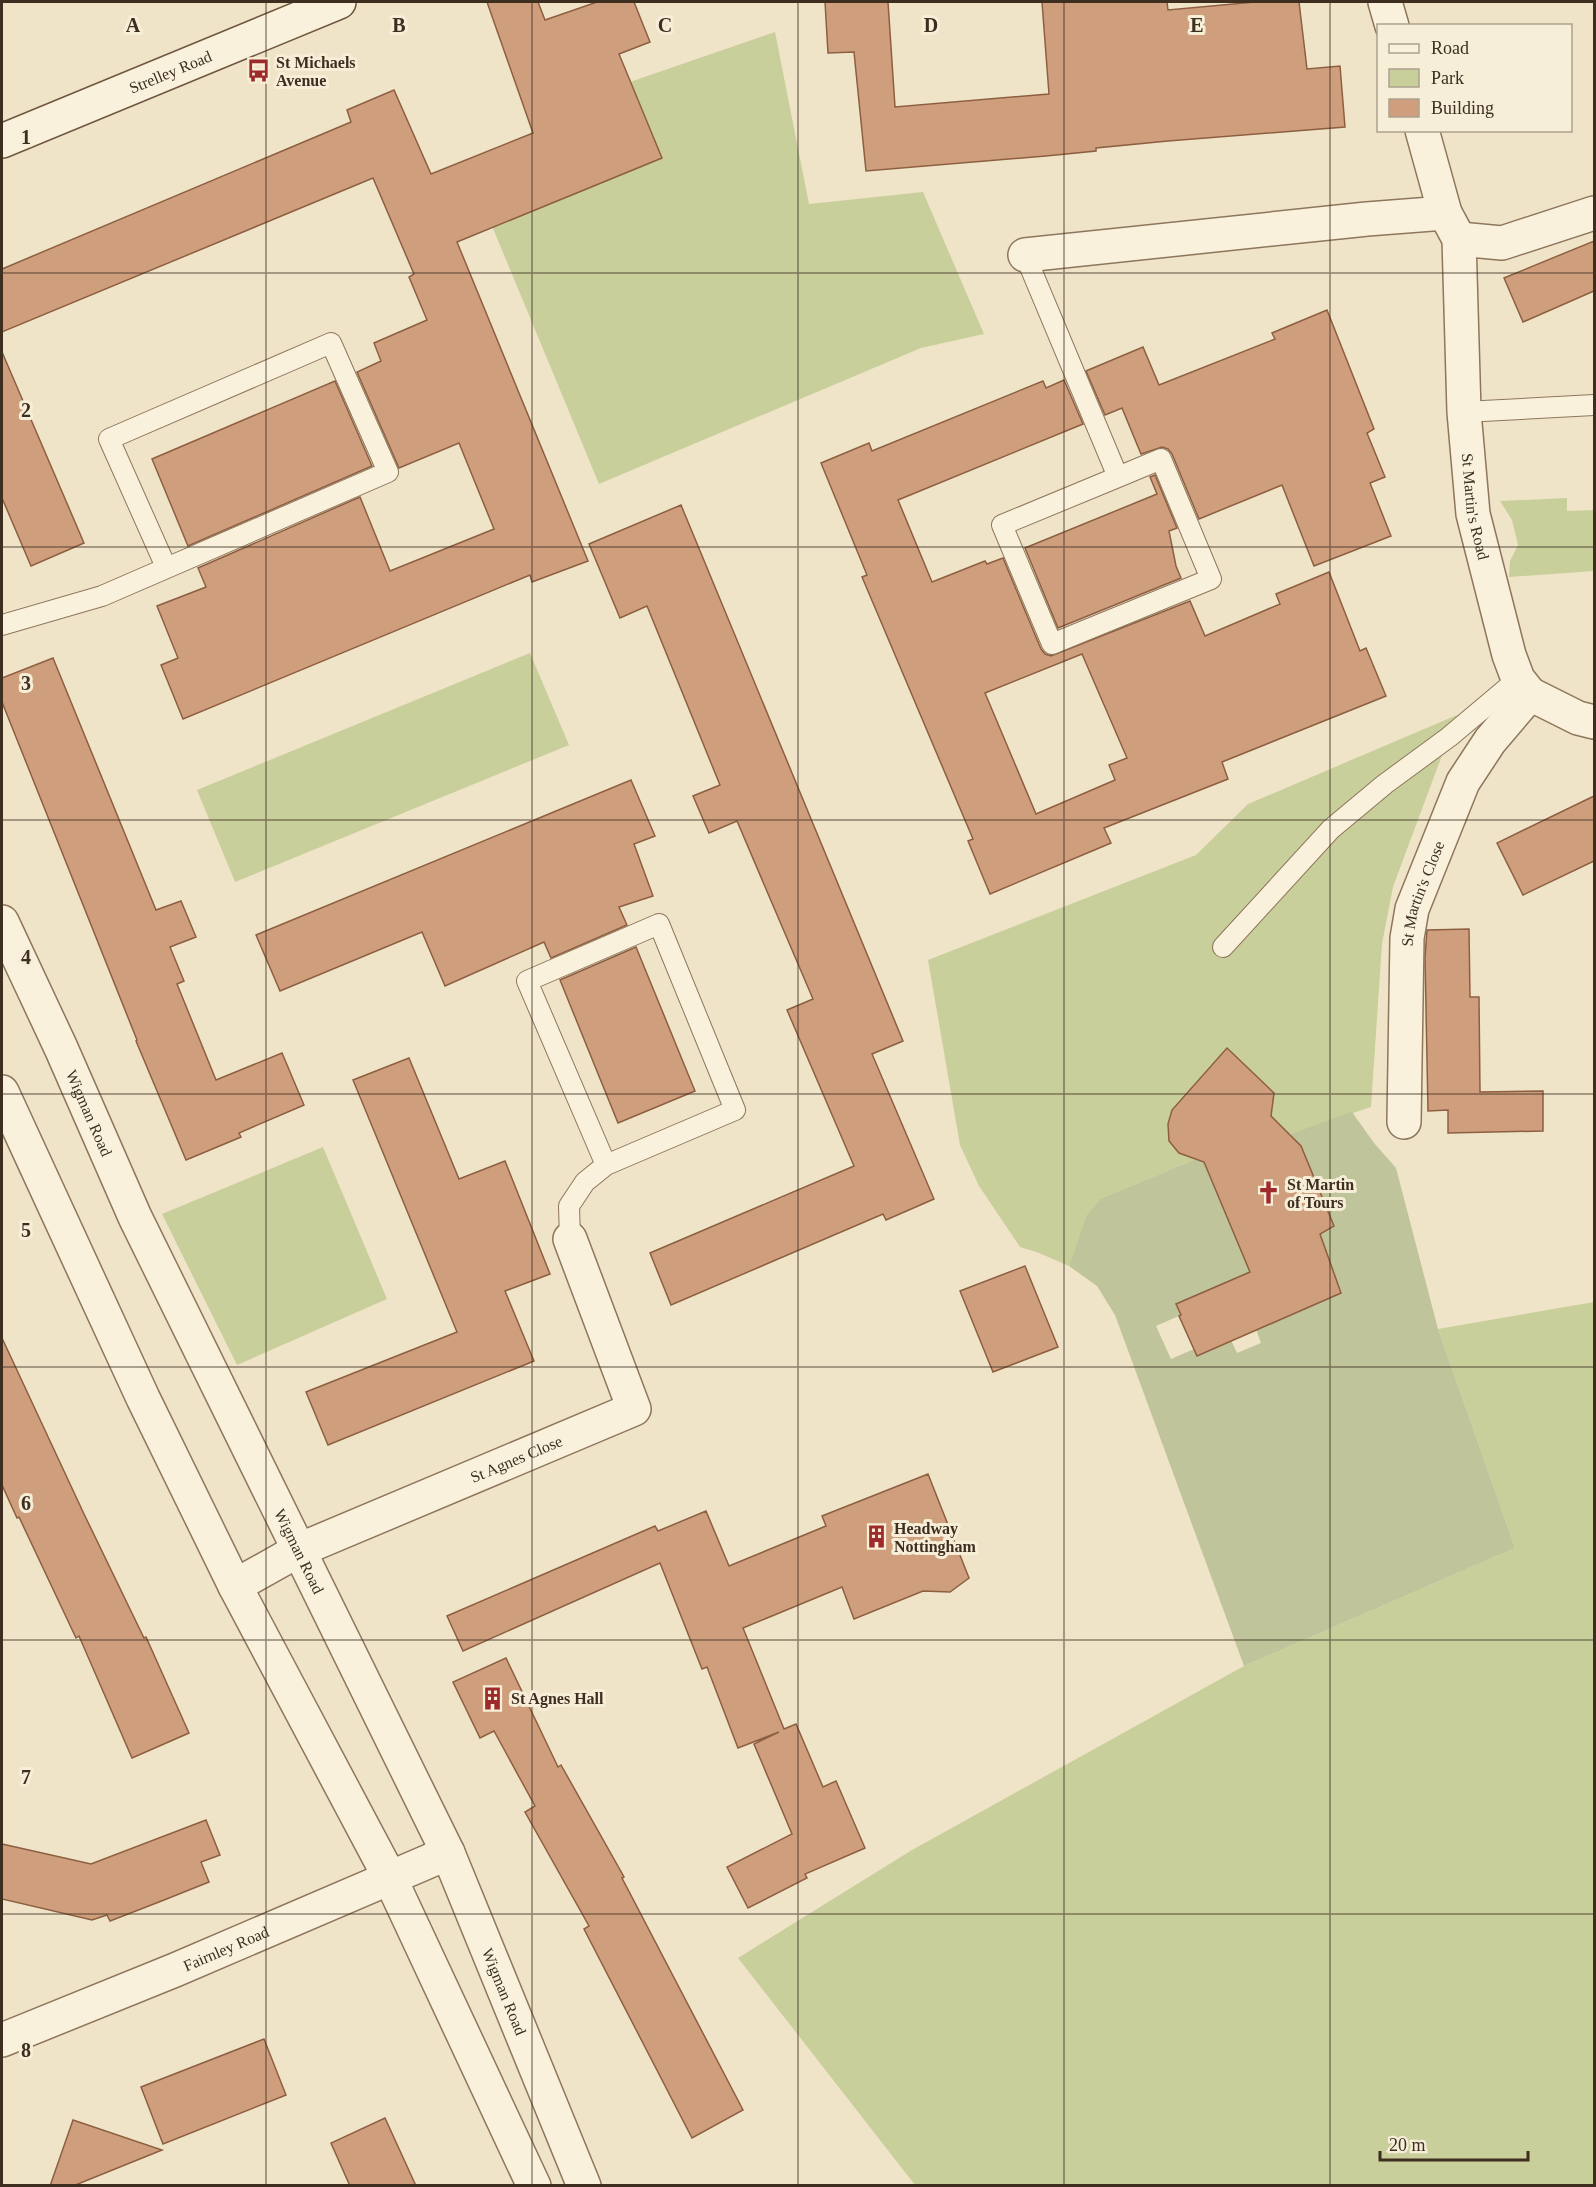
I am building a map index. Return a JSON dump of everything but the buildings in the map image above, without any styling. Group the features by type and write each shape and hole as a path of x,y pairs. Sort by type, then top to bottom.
{"street":[{"name":"Strelley Road","path":"2,141 339,2"},
{"path":"1385,2 1391,24"},
{"name":"St Martin's Road","path":"1423,132 1452,226 1473,514 1509,655 1524,686"},
{"path":"1025,255 1367,219 1452,226 1502,243 1594,213"},
{"path":"1524,686 1578,718 1594,722"},
{"name":"St Martin's Close","path":"1404,1122 1407,938 1412,909 1463,782 1524,686"},
{"name":"Wigman Road","path":"2,922 61,1048 135,1217 448,1853 584,2186"},
{"path":"2,1092 143,1398 236,1586 390,1878 534,2186"},
{"name":"St Agnes Close","path":"236,1586 299,1550 634,1409 570,1239"},
{"name":"Fairnley Road","path":"2,2040 175,1970 448,1853"}],"lane":[{"path":"1025,255 1118,477"},
{"path":"2,625 102,596 388,472 331,343 109,439 166,567"},
{"path":"1464,412 1594,405"},
{"path":"1161,459 1211,579 1052,644 1002,525 1118,477 1161,459"},
{"path":"1223,947 1331,829 1385,784 1524,686"},
{"path":"570,1239 569,1206 585,1182 606,1165 735,1110 658,924 527,981 606,1165"}],"green space":[{"path":"775,32 809,204 923,192 984,334 921,348 599,484 492,226 662,158 630,82"},
{"path":"1567,498 1567,511 1594,510 1594,571 1509,577 1510,561 1518,545 1512,520 1500,501"},
{"path":"530,653 569,745 235,882 197,790"},
{"path":"1457,715 1393,887 1382,944 1371,1107 1290,1134 1270,1115 1272,1091 1227,1048 1172,1110 1168,1124 1169,1141 1179,1153 1196,1159 1102,1198 1080,1237 1069,1266 1020,1247 979,1186 960,1145 928,960 1196,855 1248,804"},
{"path":"1352,1112 1374,1143 1396,1168 1438,1329 1515,1548 1244,1666 1115,1315 1097,1286 1069,1266 1087,1215 1102,1198 1196,1159 1203,1160 1247,1264 1253,1271 1176,1304 1181,1315 1156,1326 1171,1359 1194,1349 1197,1356 1231,1340 1237,1353 1261,1343 1256,1329 1320,1234 1334,1226 1301,1146 1290,1134"},
{"path":"323,1147 387,1299 237,1365 162,1214"},
{"path":"1594,1302 1594,2185 915,2185 738,1958 912,1850 1244,1666 1515,1548 1438,1329"}],"place":[{"name":"St Michaels Avenue","path":"258,71"},
{"name":"St Martin of Tours","path":"1269,1193"},
{"name":"Headway Nottingham","path":"876,1537"},
{"name":"St Agnes Hall","path":"493,1698"}]}
